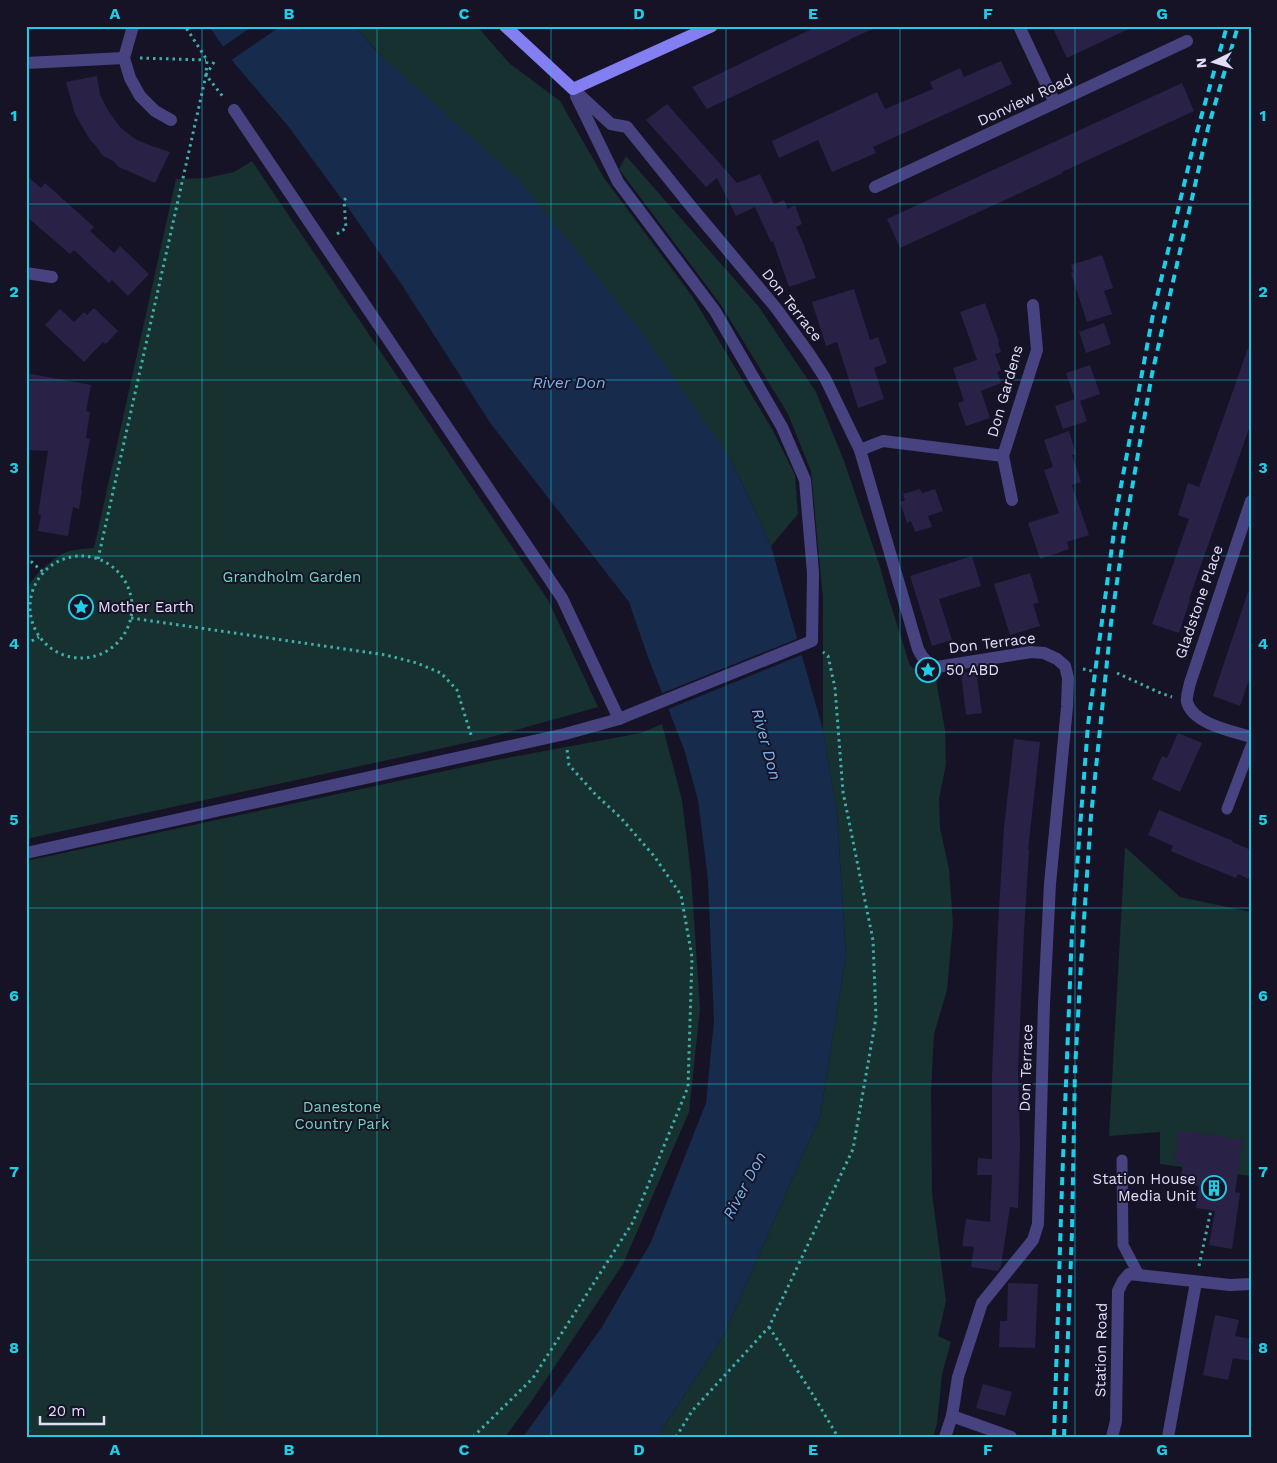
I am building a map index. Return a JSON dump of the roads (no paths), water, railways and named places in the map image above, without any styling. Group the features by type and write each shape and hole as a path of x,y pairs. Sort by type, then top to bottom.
{"street":[{"path":"134,26 124,58 130,78 140,96 155,111 171,120"},
{"path":"26,853 565,734 619,719 808,643 813,572 805,480 782,427 715,311 618,182 573,89 505,26"},
{"path":"573,89 712,26"},
{"path":"1019,26 1056,103"},
{"name":"Donview Road","path":"875,187 1187,41"},
{"path":"26,64 124,58"},
{"name":"Don Terrace","path":"573,89 612,124 627,127 776,308 825,378 860,450 918,649 925,661 937,667 1038,652 1057,659 1065,666 1068,678 1067,707 1050,884 1044,1002 1038,1224 1033,1240 982,1303 958,1378 952,1416"},
{"path":"234,110 562,598 619,719"},
{"path":"26,273 52,277"},
{"name":"Don Gardens","path":"1012,500 1003,456 1036,350 1033,305"},
{"name":"Don Gardens","path":"860,450 883,441 1003,456"},
{"name":"Gladstone Place","path":"1251,501 1190,683 1187,701 1194,714 1206,721 1220,728 1251,737"},
{"name":"Station Road","path":"1112,1437 1117,1414 1118,1291 1129,1274 1139,1275"},
{"path":"1139,1275 1230,1285 1251,1284"},
{"path":"1168,1437 1196,1282"},
{"path":"945,1437 952,1416 1006,1436"}],"lane":[{"path":"1227,809 1251,746"},
{"path":"1122,1160 1123,1245 1139,1275"}],"water":[{"name":"River Don","path":"209,26 355,26 377,52 519,180 641,331 731,459 771,546 823,730 837,813 846,956 820,1116 724,1335 657,1437 523,1437 602,1327 651,1242 706,1103 714,1020 708,880 698,800 684,749 629,602 491,424 402,285 349,209 288,126 235,64"}],"railway":[{"path":"1054,1437 1072,931 1088,725 1118,502 1154,309 1196,135 1227,26"},
{"path":"1064,1437 1072,1232 1075,1069 1081,964 1091,816 1111,623 1124,534 1152,374 1208,128 1238,26"}],"place":[{"name":"Mother Earth","path":"81,607"},
{"name":"50 ABD","path":"928,670"},
{"name":"Station House Media Unit","path":"1214,1188"}],"park label":[{"name":"Grandholm Garden","path":"292,577"},
{"name":"Danestone Country Park","path":"342,1116"}]}
